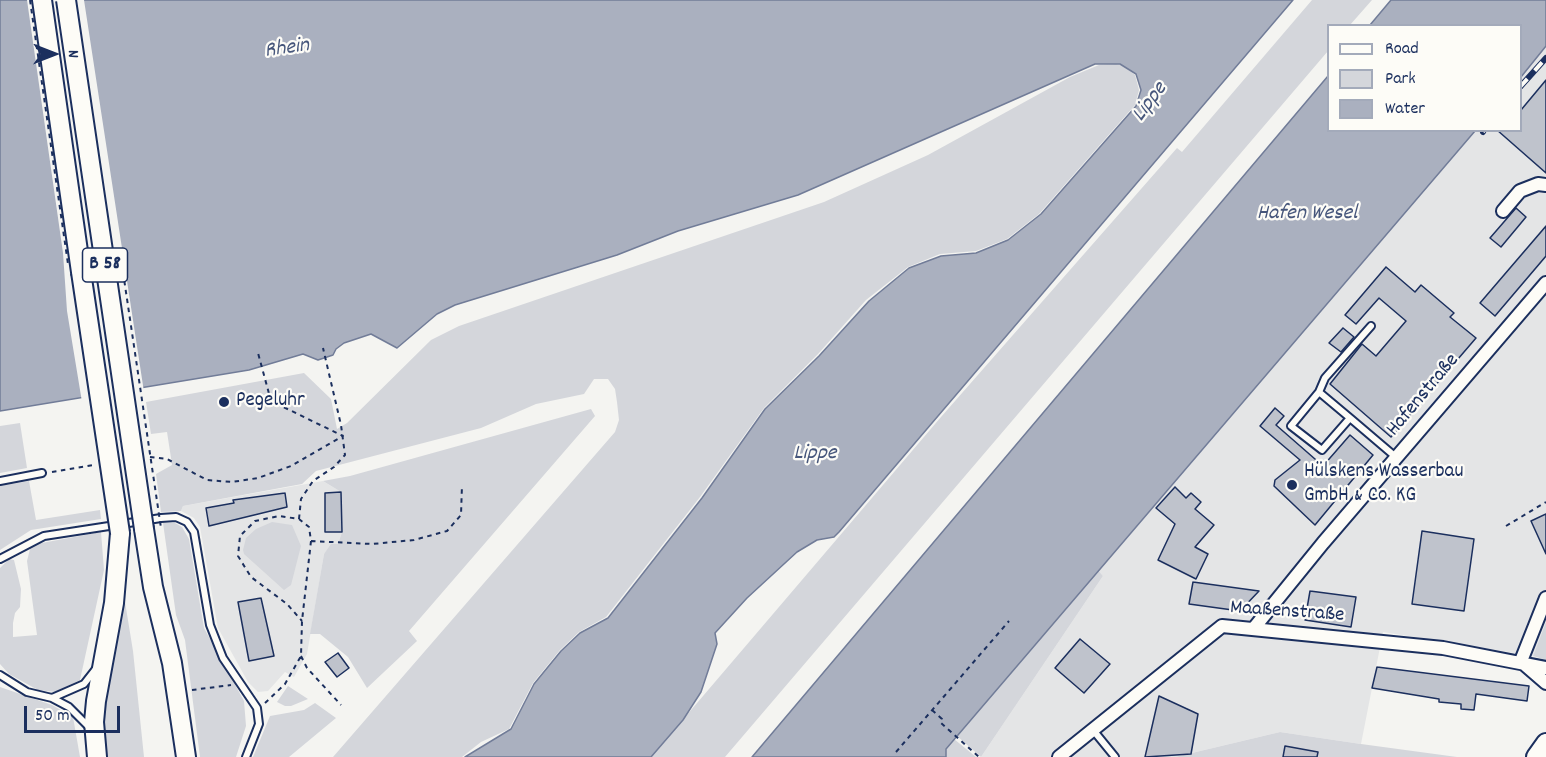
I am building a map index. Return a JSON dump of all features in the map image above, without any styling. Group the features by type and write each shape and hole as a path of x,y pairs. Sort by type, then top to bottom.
{"main road":[{"name":"B 58","path":"42,0 120,533 114,603 96,701 96,753"},
{"name":"B 58","path":"66,0 153,587 172,663 186,757"},
{"path":"1536,757 1546,743"}],"street":[{"path":"1503,211 1520,191 1538,184 1546,185"},
{"name":"Hafenstraße","path":"1254,628 1323,543 1546,283"},
{"name":"Hafenstraße","path":"1531,299 1546,292"},
{"path":"1546,598 1521,661 1546,683"},
{"name":"Maaßenstraße","path":"1059,757 1222,626 1443,648 1521,661 1546,668"}],"lane":[{"path":"1350,418 1322,450 1291,426 1319,392 1325,378 1371,326"},
{"path":"1319,392 1397,459"},
{"path":"0,481 42,474"},
{"path":"0,559 44,536 160,518 176,517 187,522 194,532 210,625 224,658 257,708 259,724 246,757"},
{"path":"52,698 84,684 103,656"},
{"path":"0,675 27,692 52,698 69,707 85,722 96,753"},
{"path":"1093,730 1114,757"}],"path":[{"path":"299,519 301,500 313,482 334,467 345,455 343,436 323,348"},
{"path":"258,353 271,401 343,436"},
{"path":"144,458 167,459 189,472 216,482 232,482 258,478 291,466 343,436"},
{"path":"42,474 95,465"},
{"path":"311,541 372,544 414,540 447,531 461,515 462,485"},
{"path":"1506,526 1534,507 1546,502"},
{"path":"302,621 287,604 251,577 238,556 240,537 255,520 279,516 299,519 309,527 311,541 302,621 301,656 307,668 341,705"},
{"path":"896,752 1009,621"},
{"path":"257,708 272,699 278,692 301,656"},
{"path":"189,690 243,684"},
{"path":"932,710 942,719 941,723 979,757"}],"shaded area":[{"path":"1546,46 1546,622 1533,656 1383,632 1361,744 1280,732 1175,757 981,757 1103,576 1098,570 1474,132 1522,132 1522,76"},
{"path":"323,481 341,492 342,532 338,544 324,554 307,654 294,677 285,672 268,691 258,692 248,682 218,628 200,527 194,518 181,511 183,506"}],"green space":[{"path":"1312,0 1372,0 1351,24 1327,24 1327,52 725,757 651,757 941,417 1177,148 1182,152"},
{"path":"1099,65 1123,65 1135,75 1139,90 1135,105 1039,214 1007,239 976,251 940,254 908,267 866,300 818,354 764,408 700,497 606,617 579,632 560,650 533,683 509,729 481,742 462,757 333,757 615,432 619,420 617,402 615,389 608,379 594,379 584,394 536,404 481,428 316,471 302,484 183,506 181,511 161,512 156,474 172,465 167,432 151,434 146,402 304,373 331,399 337,429 347,423 431,340 459,326 824,202 928,155 1070,77"},
{"path":"591,409 595,416 409,631 417,641 367,688 348,657 320,634 310,634 324,554 331,544 338,544 342,532 341,492 323,481 350,476"},
{"path":"20,423 27,468 0,473 0,426"},
{"path":"29,481 36,520 100,510 101,519 31,530 0,550 0,486"},
{"path":"272,522 292,525 301,546 291,585 284,590 244,554 243,550 246,538 256,529"},
{"path":"163,523 175,523 182,527 189,539 204,628 244,701 246,726 236,757 200,757 185,640 176,615"},
{"path":"101,532 104,570 80,680 55,692 38,690 9,674 0,664 0,568 9,559 14,560 21,589 20,607 15,613 13,623 13,637 37,635 27,561 31,545"},
{"path":"1098,570 1103,576 981,757 957,736"},
{"path":"120,571 133,651 144,757 103,757 99,730"},
{"path":"1546,622 1546,660 1533,656"},
{"path":"288,686 308,699 291,706 277,702"},
{"path":"0,687 52,705 73,717 80,757 0,757"},
{"path":"315,703 336,718 289,757 253,757 270,716 304,710"},
{"path":"1280,732 1361,744 1457,757 1175,757"},
{"path":"954,739 976,757 946,757 946,749"}],"water":[{"path":"0,0 1293,0 839,532 834,537 817,540 797,552 747,598 715,633 717,644 701,692 683,720 651,757 465,757 511,729 534,684 561,651 580,633 608,618 702,498 765,409 819,356 869,301 909,268 941,256 976,253 1008,240 1041,214 1136,106 1141,90 1136,74 1120,64 1095,64 798,195 678,231 617,255 455,305 437,314 397,348 371,334 344,343 336,349 333,355 318,360 303,354 249,370 0,411"},
{"path":"1391,0 1546,0 1546,46 1522,76 1522,24 1371,24"},
{"name":"Hafen Wesel","path":"1327,77 1327,132 1474,132 946,749 946,757 752,757"}],"pier":[{"path":"27,0 84,0 144,392 82,402 67,311 63,253"}],"building":[{"path":"1546,80 1546,173 1499,132 1522,132 1522,109"},
{"path":"1516,208 1526,217 1501,247 1490,238"},
{"path":"1546,226 1546,256 1495,316 1480,303"},
{"path":"1386,267 1415,292 1421,285 1454,313 1450,317 1476,338 1391,437 1330,384 1362,344 1376,356 1406,321 1379,298 1356,324 1345,315"},
{"path":"1343,328 1354,337 1341,352 1329,343"},
{"path":"1275,408 1284,416 1276,425 1323,466 1350,435 1373,455 1315,525 1274,486 1275,480 1300,460 1260,426"},
{"path":"1175,487 1186,498 1191,493 1201,502 1195,509 1214,525 1195,547 1208,554 1196,579 1158,560 1175,524 1156,508"},
{"path":"341,492 342,532 325,532 325,493"},
{"path":"285,493 287,507 209,526 206,508 234,503 233,500"},
{"path":"1546,514 1546,554 1531,521"},
{"path":"1422,531 1474,539 1464,611 1412,604"},
{"path":"1193,582 1259,591 1240,611 1189,604"},
{"path":"1310,591 1356,597 1351,627 1305,620"},
{"path":"261,598 274,656 249,661 238,602"},
{"path":"1080,639 1110,664 1084,693 1055,668"},
{"path":"338,653 349,668 337,677 325,662"},
{"path":"1377,667 1529,686 1527,701 1476,694 1474,710 1461,709 1461,704 1439,702 1439,699 1372,688"},
{"path":"1159,696 1198,714 1191,754 1145,757"},
{"path":"1285,746 1318,752 1317,757 1283,757"}],"railway":[{"path":"1522,85 1546,58"}],"place":[{"name":"Pegeluhr","path":"224,402"},
{"name":"Hülskens Wasserbau GmbH & Co. KG","path":"1292,485"}],"water label":[{"name":"Rhein","path":"287,50"},
{"name":"Lippe","path":"1151,103"},
{"name":"Lippe","path":"815,455"}]}
